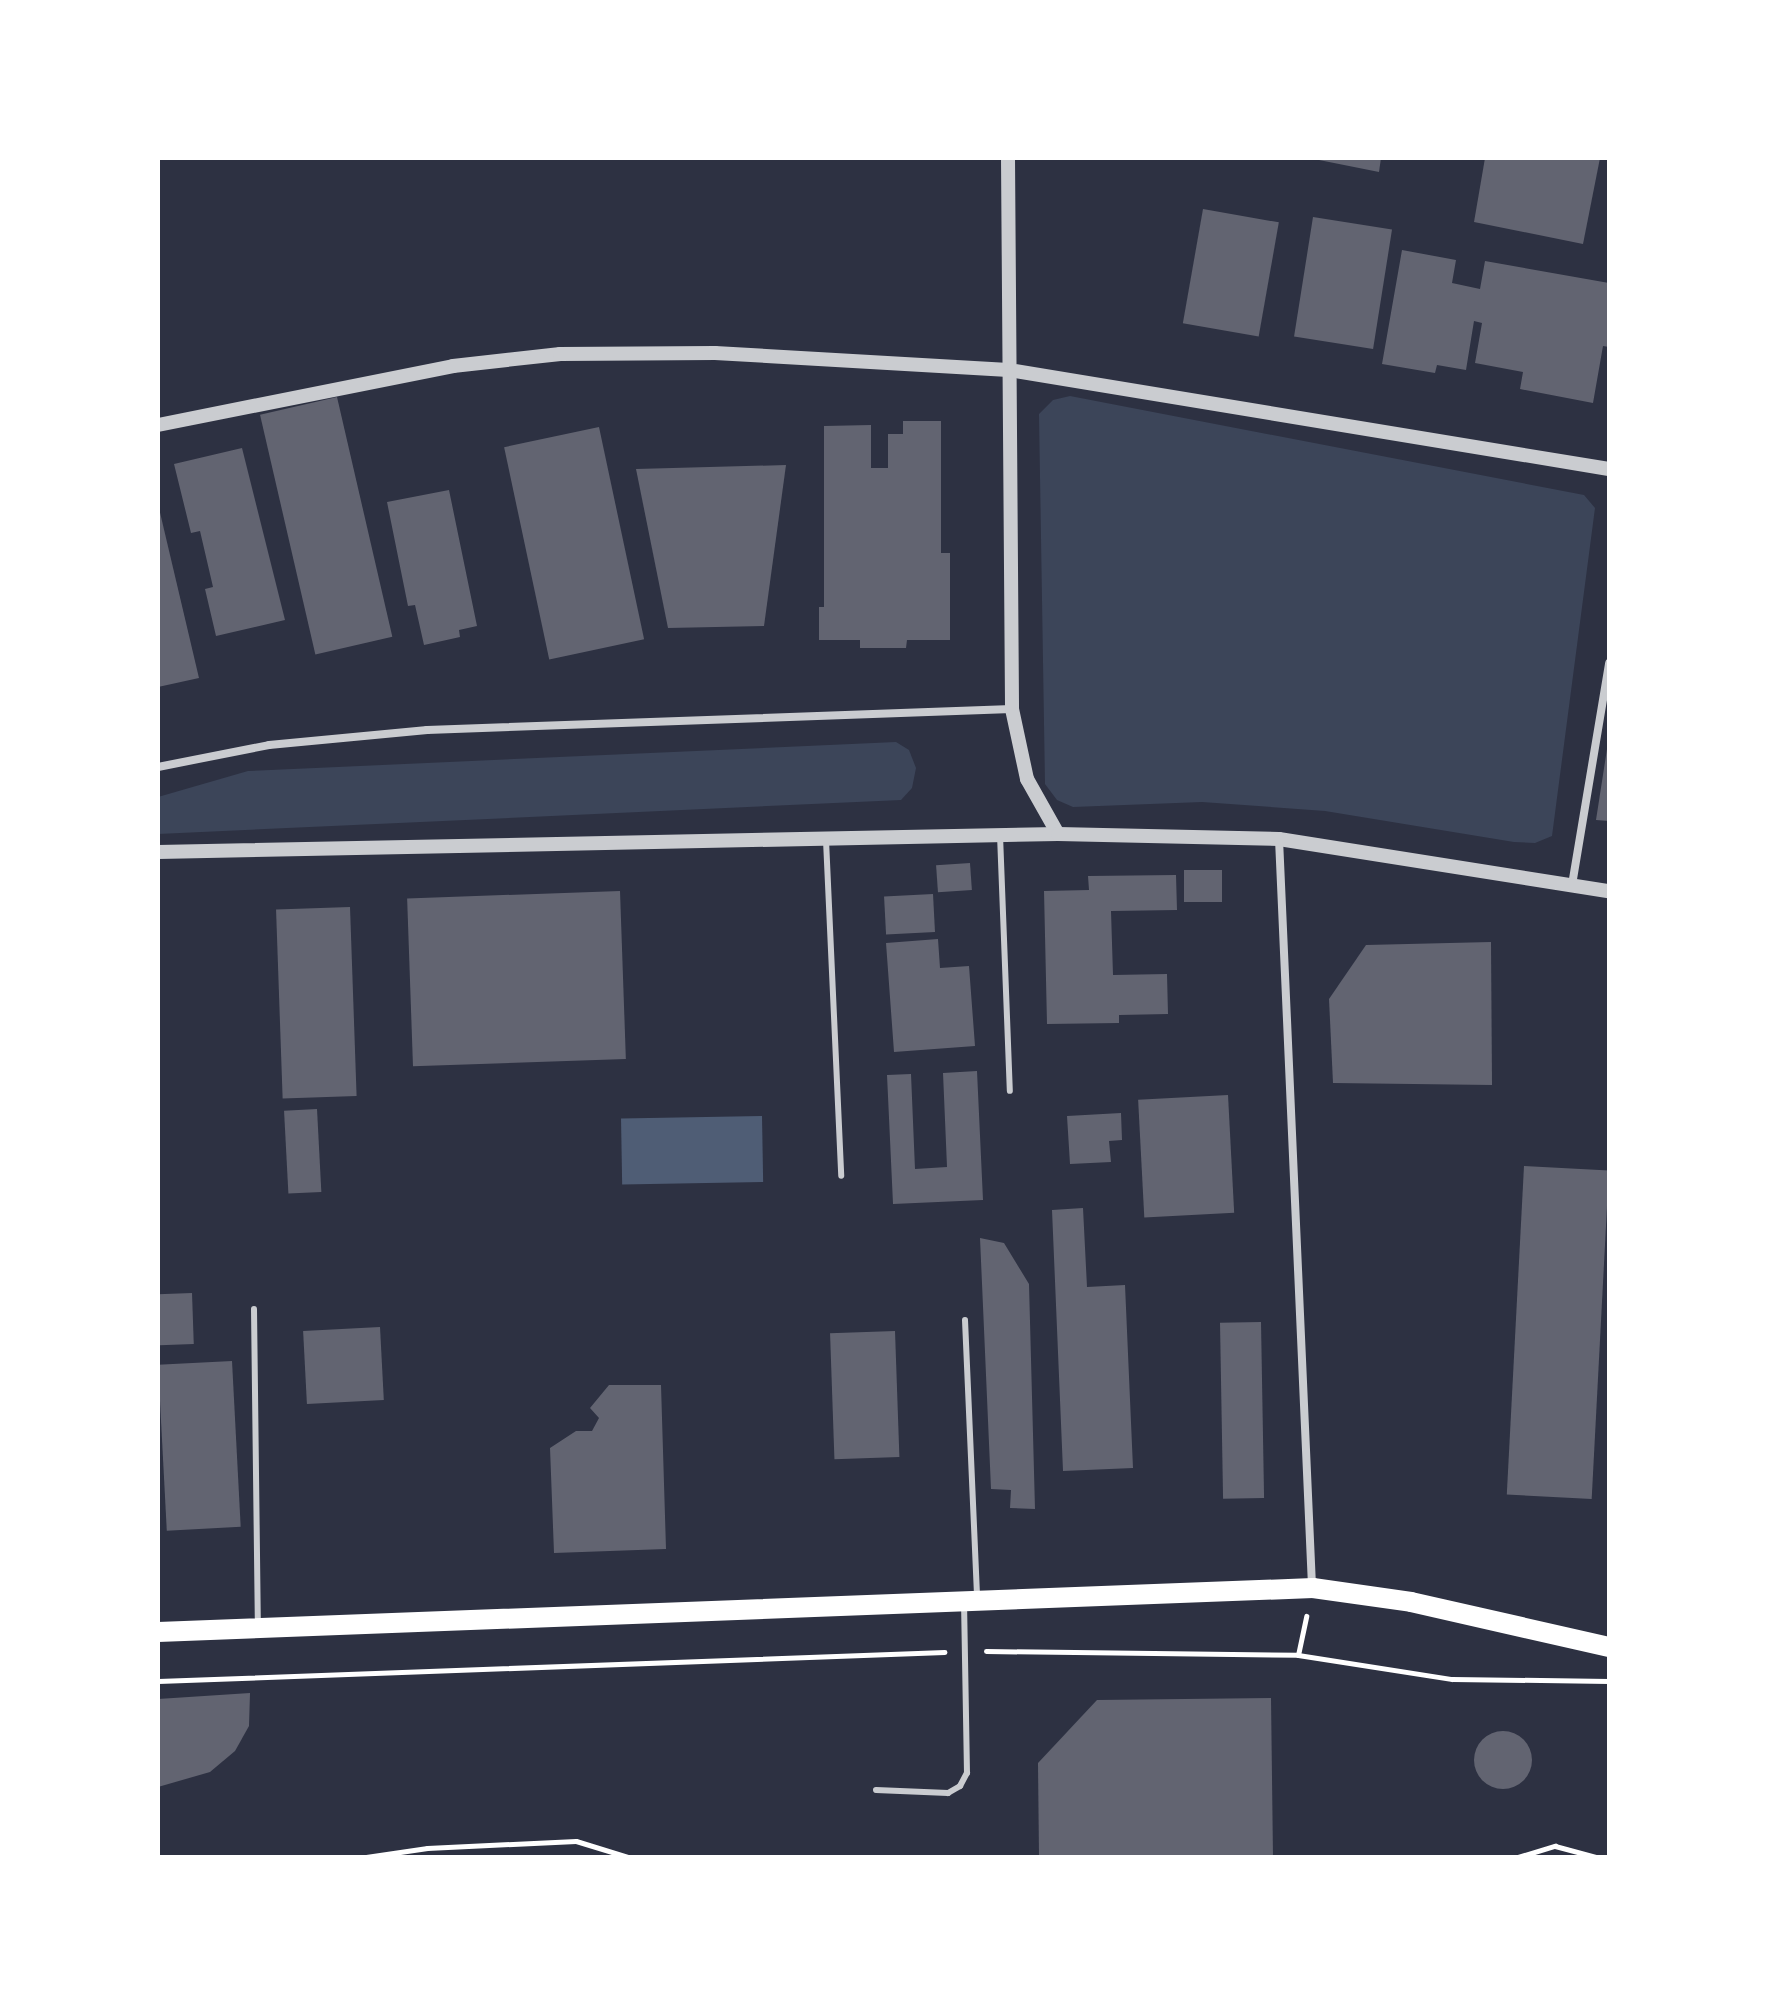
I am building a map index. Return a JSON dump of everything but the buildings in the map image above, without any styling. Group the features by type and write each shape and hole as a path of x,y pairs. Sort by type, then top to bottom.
{"main road":[{"path":"158,1632 1313,1588 1411,1602 1609,1647"}],"street":[{"path":"1008,158 1012,709 1027,779 1058,834"},
{"path":"158,425 453,366 560,354 715,353 1009,370 1609,469"},
{"path":"1572,885 1609,663"},
{"path":"158,767 269,745 427,730 1012,709"},
{"path":"158,852 1058,834 1279,839 1609,891"},
{"path":"1279,839 1313,1588"}],"lane":[{"path":"1000,835 1010,1091"},
{"path":"825,839 841,1176"},
{"path":"254,1309 258,1628"},
{"path":"876,1790 948,1793 960,1786 967,1773 971,1601 965,1320"}],"path":[{"path":"1298,1655 1313,1588"},
{"path":"158,1681 968,1651 1298,1655 1452,1679 1609,1681"},
{"path":"366,1857 427,1848 576,1841 628,1857"},
{"path":"1518,1857 1555,1846 1596,1857"}],"shaded area":[{"path":"1070,396 1584,495 1595,508 1552,836 1535,843 1514,842 1325,811 1202,802 1073,807 1057,800 1045,784 1039,414 1053,400"},
{"path":"896,742 909,750 916,768 912,788 901,800 158,834 158,797 248,771"},
{"path":"762,1116 763,1182 622,1184 621,1118"}]}
